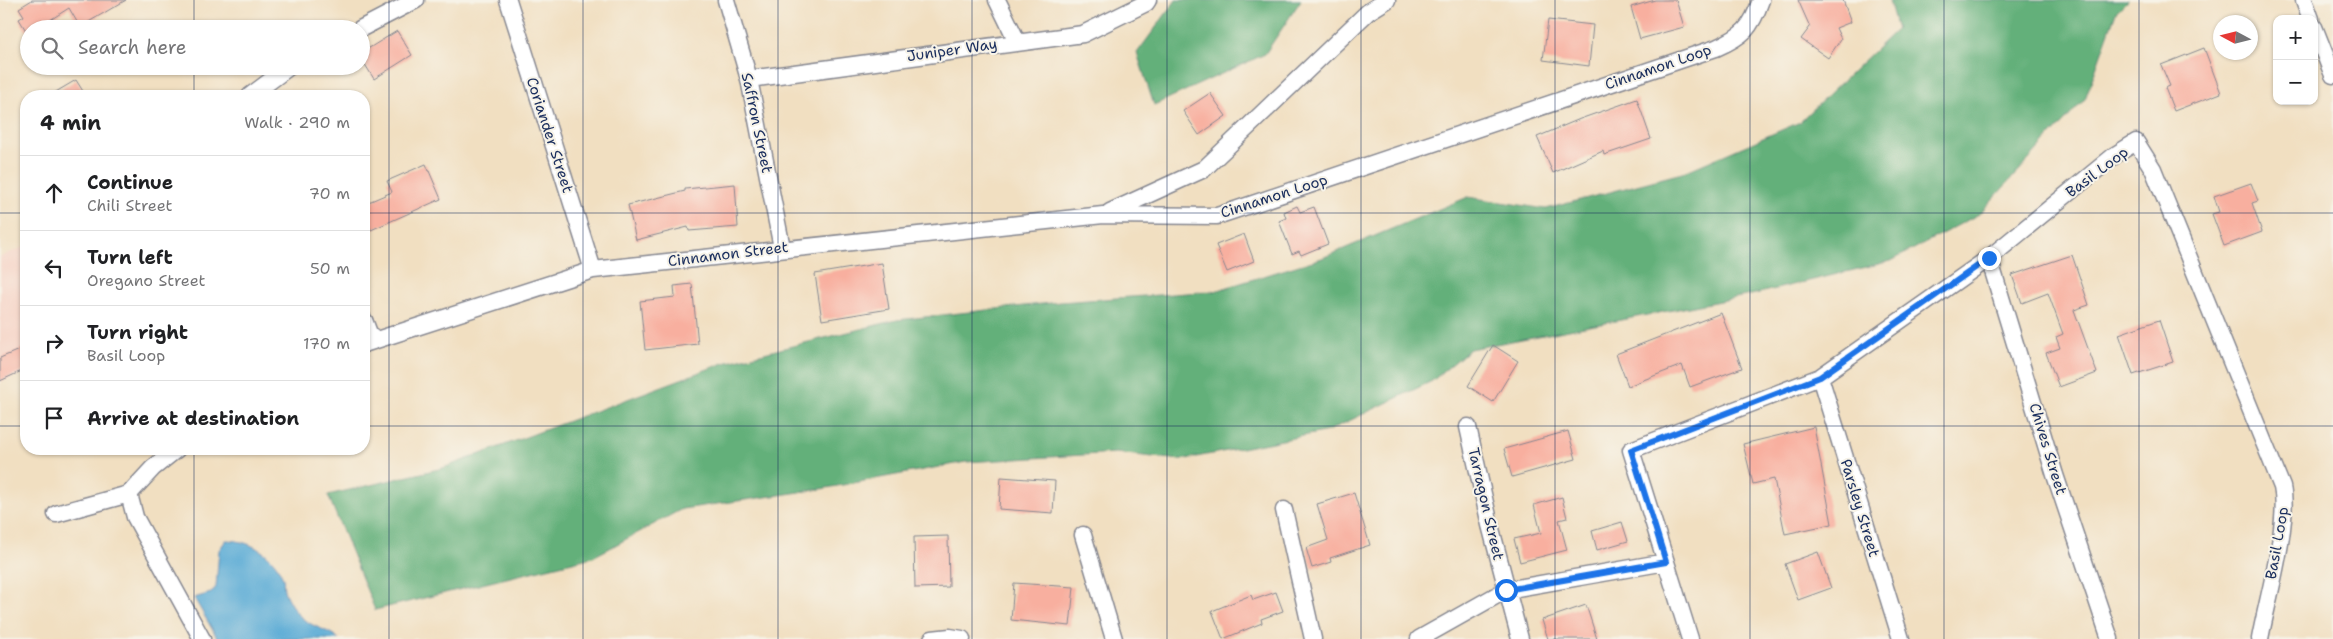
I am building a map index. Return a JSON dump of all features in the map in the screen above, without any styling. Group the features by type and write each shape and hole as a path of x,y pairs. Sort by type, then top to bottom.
{"street":[{"path":"370,24 416,0"},
{"name":"Coriander Street","path":"508,0 593,270"},
{"name":"Saffron Street","path":"726,0 749,79 782,248"},
{"path":"997,0 1017,41"},
{"name":"Juniper Way","path":"749,79 1017,41 1083,34 1146,3 1148,0"},
{"path":"1103,215 1204,169 1368,12 1387,0"},
{"name":"Cinnamon Loop","path":"1103,215 1217,216 1716,48 1738,38 1755,18 1761,0"},
{"path":"2304,0 2310,15"},
{"path":"2318,37 2333,75"},
{"path":"267,90 281,75"},
{"name":"Basil Loop","path":"1666,562 1631,450 1820,377 1989,258 2115,156 2136,142 2153,169 2282,487 2285,502 2282,524 2260,639"},
{"name":"Cinnamon Street","path":"370,341 593,270 782,248 1103,215"},
{"name":"Chives Street","path":"1989,258 2055,475 2110,639"},
{"name":"Parsley Street","path":"1820,377 1901,639"},
{"name":"Tarragon Street","path":"1468,428 1506,590 1520,639"},
{"path":"56,514 129,494 153,468 169,455"},
{"path":"129,494 135,517 202,639"},
{"path":"1284,510 1313,639"},
{"path":"1083,535 1114,639"},
{"path":"1419,639 1506,590 1666,562 1690,639"},
{"path":"932,639 950,637 962,639"}],"shaded area":[{"path":"20,249 20,374 0,382 0,257"}],"green space":[{"path":"1176,0 1301,0 1265,54 1154,105 1137,53"},
{"path":"1889,0 2128,0 2116,12 2085,99 1979,214 1891,261 1751,295 1470,349 1432,381 1328,431 1181,460 1116,453 966,462 821,489 682,509 593,557 375,610 328,495 443,468 724,363 897,320 1060,302 1215,291 1322,258 1468,197 1546,209 1682,173 1800,122 1897,29"}],"water":[{"path":"226,540 252,546 268,556 279,570 283,578 285,593 290,604 298,614 304,620 339,639 218,639 194,598 211,593 216,587 219,550"}],"building":[{"path":"32,0 126,0 92,20 76,20 69,8 50,20 20,21 19,19 24,16 19,8"},
{"path":"1655,0 1676,0 1684,27 1640,39 1631,7"},
{"path":"1798,0 1843,0 1851,22 1836,28 1841,39 1828,58 1801,39 1810,27"},
{"path":"1548,20 1593,25 1589,66 1543,60"},
{"path":"397,31 412,55 374,79 370,73 370,48"},
{"path":"2204,48 2221,93 2174,111 2165,88 2170,86 2161,65"},
{"path":"76,80 82,90 59,90"},
{"path":"1210,93 1226,116 1199,135 1183,111"},
{"path":"1637,99 1651,139 1604,155 1603,151 1553,173 1537,137 1580,119"},
{"path":"426,164 441,199 371,230 370,201 392,192 387,181"},
{"path":"2251,183 2258,201 2252,203 2262,232 2224,246 2212,214 2219,212 2214,196"},
{"path":"735,184 738,227 689,231 688,227 636,240 628,205 685,191 685,189"},
{"path":"1297,206 1300,212 1314,207 1328,244 1301,255 1299,251 1292,254 1279,221 1286,218 1284,212"},
{"path":"1244,234 1254,261 1227,272 1216,245"},
{"path":"2072,255 2089,305 2074,310 2097,373 2059,387 2046,353 2060,348 2056,337 2063,334 2048,293 2022,303 2012,275"},
{"path":"882,263 889,309 822,320 815,274"},
{"path":"692,284 698,344 645,350 640,301 675,297 674,286"},
{"path":"1721,313 1742,368 1690,387 1682,365 1628,386 1616,354"},
{"path":"2159,320 2173,362 2133,375 2119,334"},
{"path":"1493,345 1518,361 1493,402 1468,386"},
{"path":"20,350 20,372 0,381 0,358"},
{"path":"1814,427 1832,524 1785,534 1774,479 1753,484 1743,444"},
{"path":"1568,431 1576,459 1512,477 1504,449"},
{"path":"1001,477 1055,481 1053,513 999,509"},
{"path":"1354,493 1370,545 1330,558 1331,562 1312,568 1306,548 1328,540 1317,504"},
{"path":"1562,497 1567,518 1559,520 1567,550 1520,562 1514,539 1541,533 1534,505"},
{"path":"1622,522 1628,541 1597,550 1592,531"},
{"path":"948,536 949,587 915,588 914,537"},
{"path":"1818,552 1831,588 1798,600 1785,564"},
{"path":"1014,583 1074,587 1070,626 1011,620"},
{"path":"1276,592 1283,611 1261,619 1262,623 1223,639 1212,611 1251,595 1253,600"},
{"path":"1586,605 1597,639 1548,639 1542,620"}],"route":[{"path":"1506,590 1666,562 1631,450 1820,377 1850,358 1989,258"}]}
